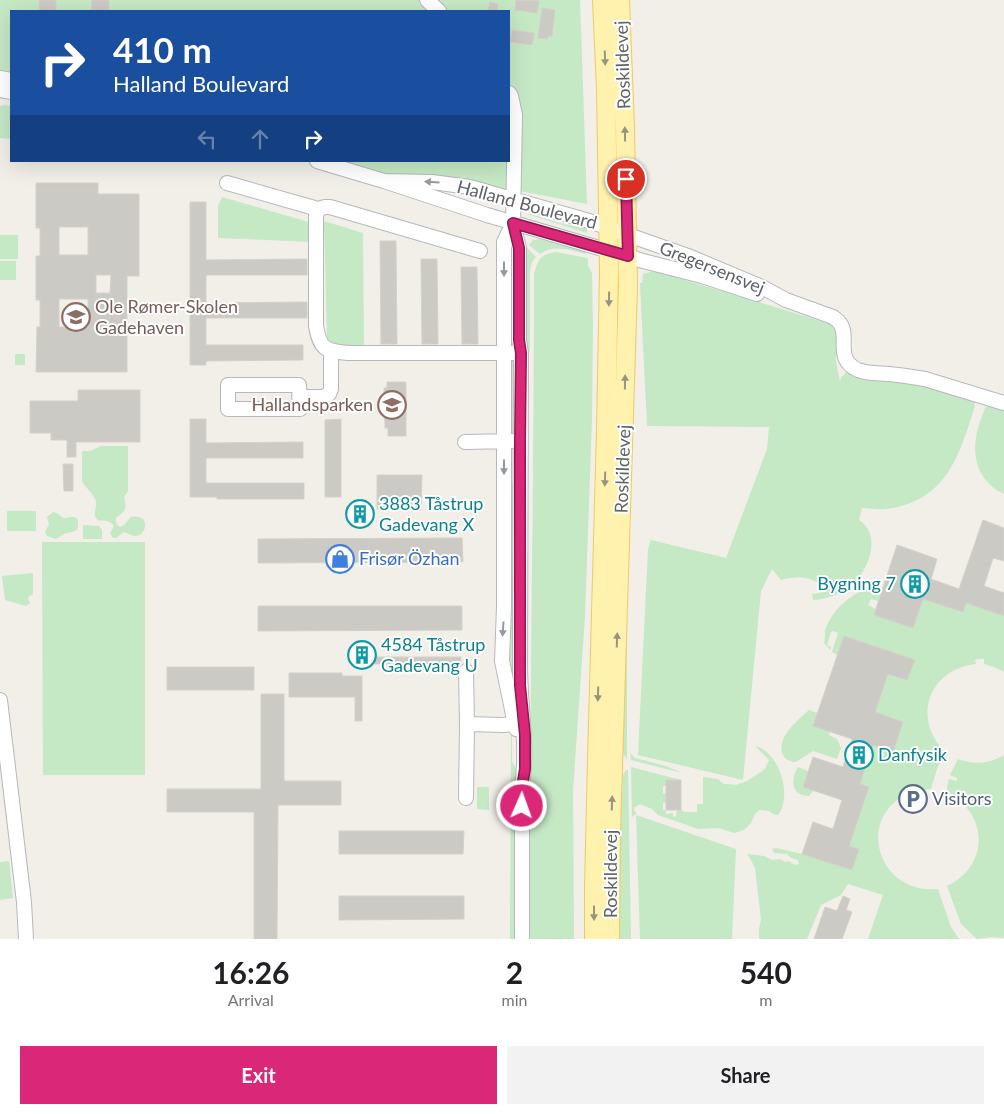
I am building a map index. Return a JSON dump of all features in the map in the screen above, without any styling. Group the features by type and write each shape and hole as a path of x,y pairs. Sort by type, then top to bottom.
{"main road":[{"name":"Roskildevej","path":"594,939 609,250 606,89 602,0"},
{"name":"Roskildevej","path":"610,939 611,831 628,256 620,0"}],"street":[{"path":"427,0 438,10"},
{"path":"510,96 514,115 513,223 519,248 519,340 521,353 519,746 522,787 522,939"},
{"name":"Halland Boulevard","path":"320,162 513,223 628,256"},
{"name":"Halland Boulevard","path":"384,181 432,182 470,187 609,228"},
{"path":"227,183 318,210 330,207 480,251"},
{"path":"318,210 316,216 316,326 318,338 323,346 331,351 348,353 521,353"},
{"path":"513,223 504,242 504,606 502,661 519,722"},
{"name":"Gregersensvej","path":"609,228 688,256 762,287 786,300"},
{"name":"Gregersensvej","path":"628,256 786,300 833,317 840,322 843,330 843,347 846,359 852,367 860,371 911,376 1004,403"},
{"path":"300,397 329,394 331,388 331,351"},
{"path":"228,385 300,385 300,397 300,409 228,409 228,385"},
{"path":"465,442 520,441"},
{"path":"466,671 466,798"},
{"path":"0,700 4,772 27,936"},
{"path":"467,724 504,725 519,722"}],"green space":[{"path":"0,0 580,0 587,204 446,177 390,175 338,162 510,162 510,10 10,10 10,79 0,77"},
{"path":"0,106 10,106 10,139 0,138"},
{"path":"222,197 312,223 313,242 218,238 218,206"},
{"path":"527,214 568,225 577,224 587,227 587,233"},
{"path":"324,221 363,233 364,346 343,348 335,345 327,337"},
{"path":"0,235 18,235 18,259 0,259"},
{"path":"540,239 586,251 585,254 568,250 550,249 540,254 529,245 533,240"},
{"path":"527,248 536,257 532,262 530,271 530,351 526,352"},
{"path":"556,252 587,258 588,266 592,273 592,419 585,616 573,791 574,939 530,939 534,274 540,258 546,254"},
{"path":"0,261 16,261 16,280 0,280"},
{"path":"657,272 830,324 836,336 836,361 840,382 841,377 846,372 861,378 909,381 971,398 975,406 955,461 939,484 928,494 905,505 893,508 862,508 859,520 870,533 871,550 865,568 851,586 836,595 813,600 812,593 824,592 825,589 815,581 799,577 781,580 772,569 761,591 743,780 638,755 648,549 651,540 726,558 767,449 769,427 647,426 640,283 642,283 643,274"},
{"path":"15,354 25,354 25,365 15,365"},
{"path":"515,358 514,434 510,433 509,359"},
{"path":"991,404 1004,407 1004,494 996,490 984,478 977,464 975,447 978,426 985,408"},
{"path":"632,424 627,612 627,759 620,742"},
{"path":"101,446 128,446 128,491 124,497 124,511 116,518 116,522 120,527 131,517 140,517 143,519 145,528 140,535 134,536 124,532 113,538 110,533 114,526 112,523 99,521 95,516 95,499 82,481 82,451 90,451"},
{"path":"510,449 512,451 512,480 515,496 517,688 511,687 510,667"},
{"path":"7,511 36,511 36,531 7,531"},
{"path":"53,512 64,518 77,518 77,530 66,533 56,539 47,536 45,532 49,524 47,517"},
{"path":"83,525 99,526 102,530 102,539 83,539"},
{"path":"42,542 145,542 145,775 43,775"},
{"path":"33,573 33,595 28,598 30,603 26,606 5,600 2,576"},
{"path":"883,587 878,601 871,599 868,605 876,609 874,615 913,628 923,599 962,612 966,603 1004,616 1004,672 984,664 984,659 978,659 975,660 976,664 960,668 947,675 937,685 930,697 927,711 929,725 935,739 945,752 931,789 905,795 890,807 881,822 878,838 881,854 889,869 901,881 918,888 938,889 951,927 959,939 868,939 883,895 848,884 841,895 821,905 807,939 759,939 761,920 755,868 747,854 764,856 772,860 789,861 795,865 799,864 798,860 791,858 787,854 774,853 772,849 776,848 852,870 859,849 849,846 869,788 860,784 873,745 893,751 903,722 875,712 888,674 907,680 914,660 844,636 838,655 832,652 838,633 833,631 827,645 831,647 830,650 824,643 828,623 844,602 868,588"},
{"path":"809,710 818,713 813,726 830,732 829,735 837,739 841,748 837,759 813,751 796,762 792,762 783,755 781,749 785,736 794,724"},
{"path":"511,734 512,761 517,771 517,939 510,939"},
{"path":"755,746 771,756 781,775 784,797 778,815 769,811 759,810 744,830 734,833 718,828 698,829 658,815 652,809 640,804 634,808 637,813 632,817 631,767 681,780 667,780 666,786 663,786 663,793 666,794 666,803 663,803 663,810 666,810 666,814 673,813 673,817 676,816 677,810 697,812 697,804 703,804 703,777 718,779 724,784 736,785 747,781 765,769 769,760"},
{"path":"630,753 635,758 666,766 682,773 631,760"},
{"path":"1004,755 1004,938 977,939 961,924 947,886 961,877 971,865 977,853 979,839 977,825 960,801 946,792 949,779 957,781 957,778 950,775 958,759 981,763"},
{"path":"798,767 808,771 803,787 814,790 809,796 799,793 794,786 795,772"},
{"path":"628,770 631,939 620,939 616,910 618,808 622,796 623,775"},
{"path":"477,787 489,787 489,810 477,809"},
{"path":"636,815 736,849 732,939 640,939"},
{"path":"9,861 13,898 0,900 0,862"}],"building":[{"path":"39,0 56,0 56,10 39,10"},
{"path":"92,0 109,0 109,10 91,10"},
{"path":"516,0 539,1 537,13 515,10"},
{"path":"490,2 498,4 497,10 488,10"},
{"path":"542,8 555,10 552,36 548,36 547,39 538,38"},
{"path":"512,30 534,33 532,45 510,42"},
{"path":"36,183 98,183 98,194 139,194 139,276 127,276 127,372 36,372 40,300 36,300 36,256 40,256 40,228 36,228","holes":["59,227 88,227 88,255 59,255","96,275 111,275 110,293 96,293","59,299 88,299 88,327 59,327"]},
{"path":"190,202 206,202 206,260 307,259 307,275 206,275 206,303 307,302 307,318 206,318 206,345 303,345 303,360 206,361 206,365 190,365"},
{"path":"380,241 396,241 397,344 381,344"},
{"path":"421,259 437,259 438,344 422,344"},
{"path":"461,267 477,267 478,344 462,344"},
{"path":"387,382 406,382 406,436 388,436 388,428 385,428 384,388 387,388"},
{"path":"78,390 140,390 140,442 76,442 76,457 67,457 67,440 51,440 51,433 30,433 30,401 78,401"},
{"path":"190,419 206,419 206,443 303,442 303,458 206,458 206,483 304,483 304,499 217,499 217,497 190,497"},
{"path":"341,419 341,497 325,497 325,420"},
{"path":"63,464 73,464 73,491 64,491"},
{"path":"377,475 422,475 421,510 377,509"},
{"path":"983,520 1004,528 1004,561 993,558 984,586 1004,593 1004,616 966,603 963,612 923,599 913,628 874,615 897,545 937,559 931,579 959,589"},
{"path":"462,538 463,562 258,563 258,539"},
{"path":"258,606 462,606 462,630 258,631"},
{"name":"Danfysik","path":"844,636 915,660 907,680 888,674 875,712 903,722 893,752 873,745 860,784 869,787 849,846 859,849 852,870 802,854 813,822 833,829 842,800 803,787 813,757 843,767 852,739 813,726"},
{"path":"375,657 461,657 461,664 374,664"},
{"path":"167,667 254,667 254,690 167,690"},
{"path":"289,673 342,673 342,676 362,676 362,721 355,721 355,697 289,697"},
{"path":"261,694 284,694 284,781 341,781 341,805 278,805 277,939 254,939 254,812 167,812 167,789 261,789"},
{"path":"666,780 681,780 681,810 666,810"},
{"path":"339,831 464,831 463,854 339,854"},
{"path":"339,896 464,896 464,919 339,920"},
{"path":"843,896 850,899 846,910 852,912 842,939 814,939 825,907 837,911"}],"place":[{"name":"Ole Rømer-Skolen Gadehaven","path":"76,317"},
{"name":"Hallandsparken","path":"392,405"},
{"name":"3883 Tåstrup Gadevang X","path":"360,514"},
{"name":"Frisør Özhan","path":"340,559"},
{"name":"Bygning 7","path":"915,584"},
{"name":"4584 Tåstrup Gadevang U","path":"362,655"},
{"name":"Danfysik","path":"859,755"},
{"name":"Visitors","path":"913,799"}],"route":[{"path":"522,806 525,735 520,685 521,353 519,340 519,248 513,223 628,256 626,179"}]}
